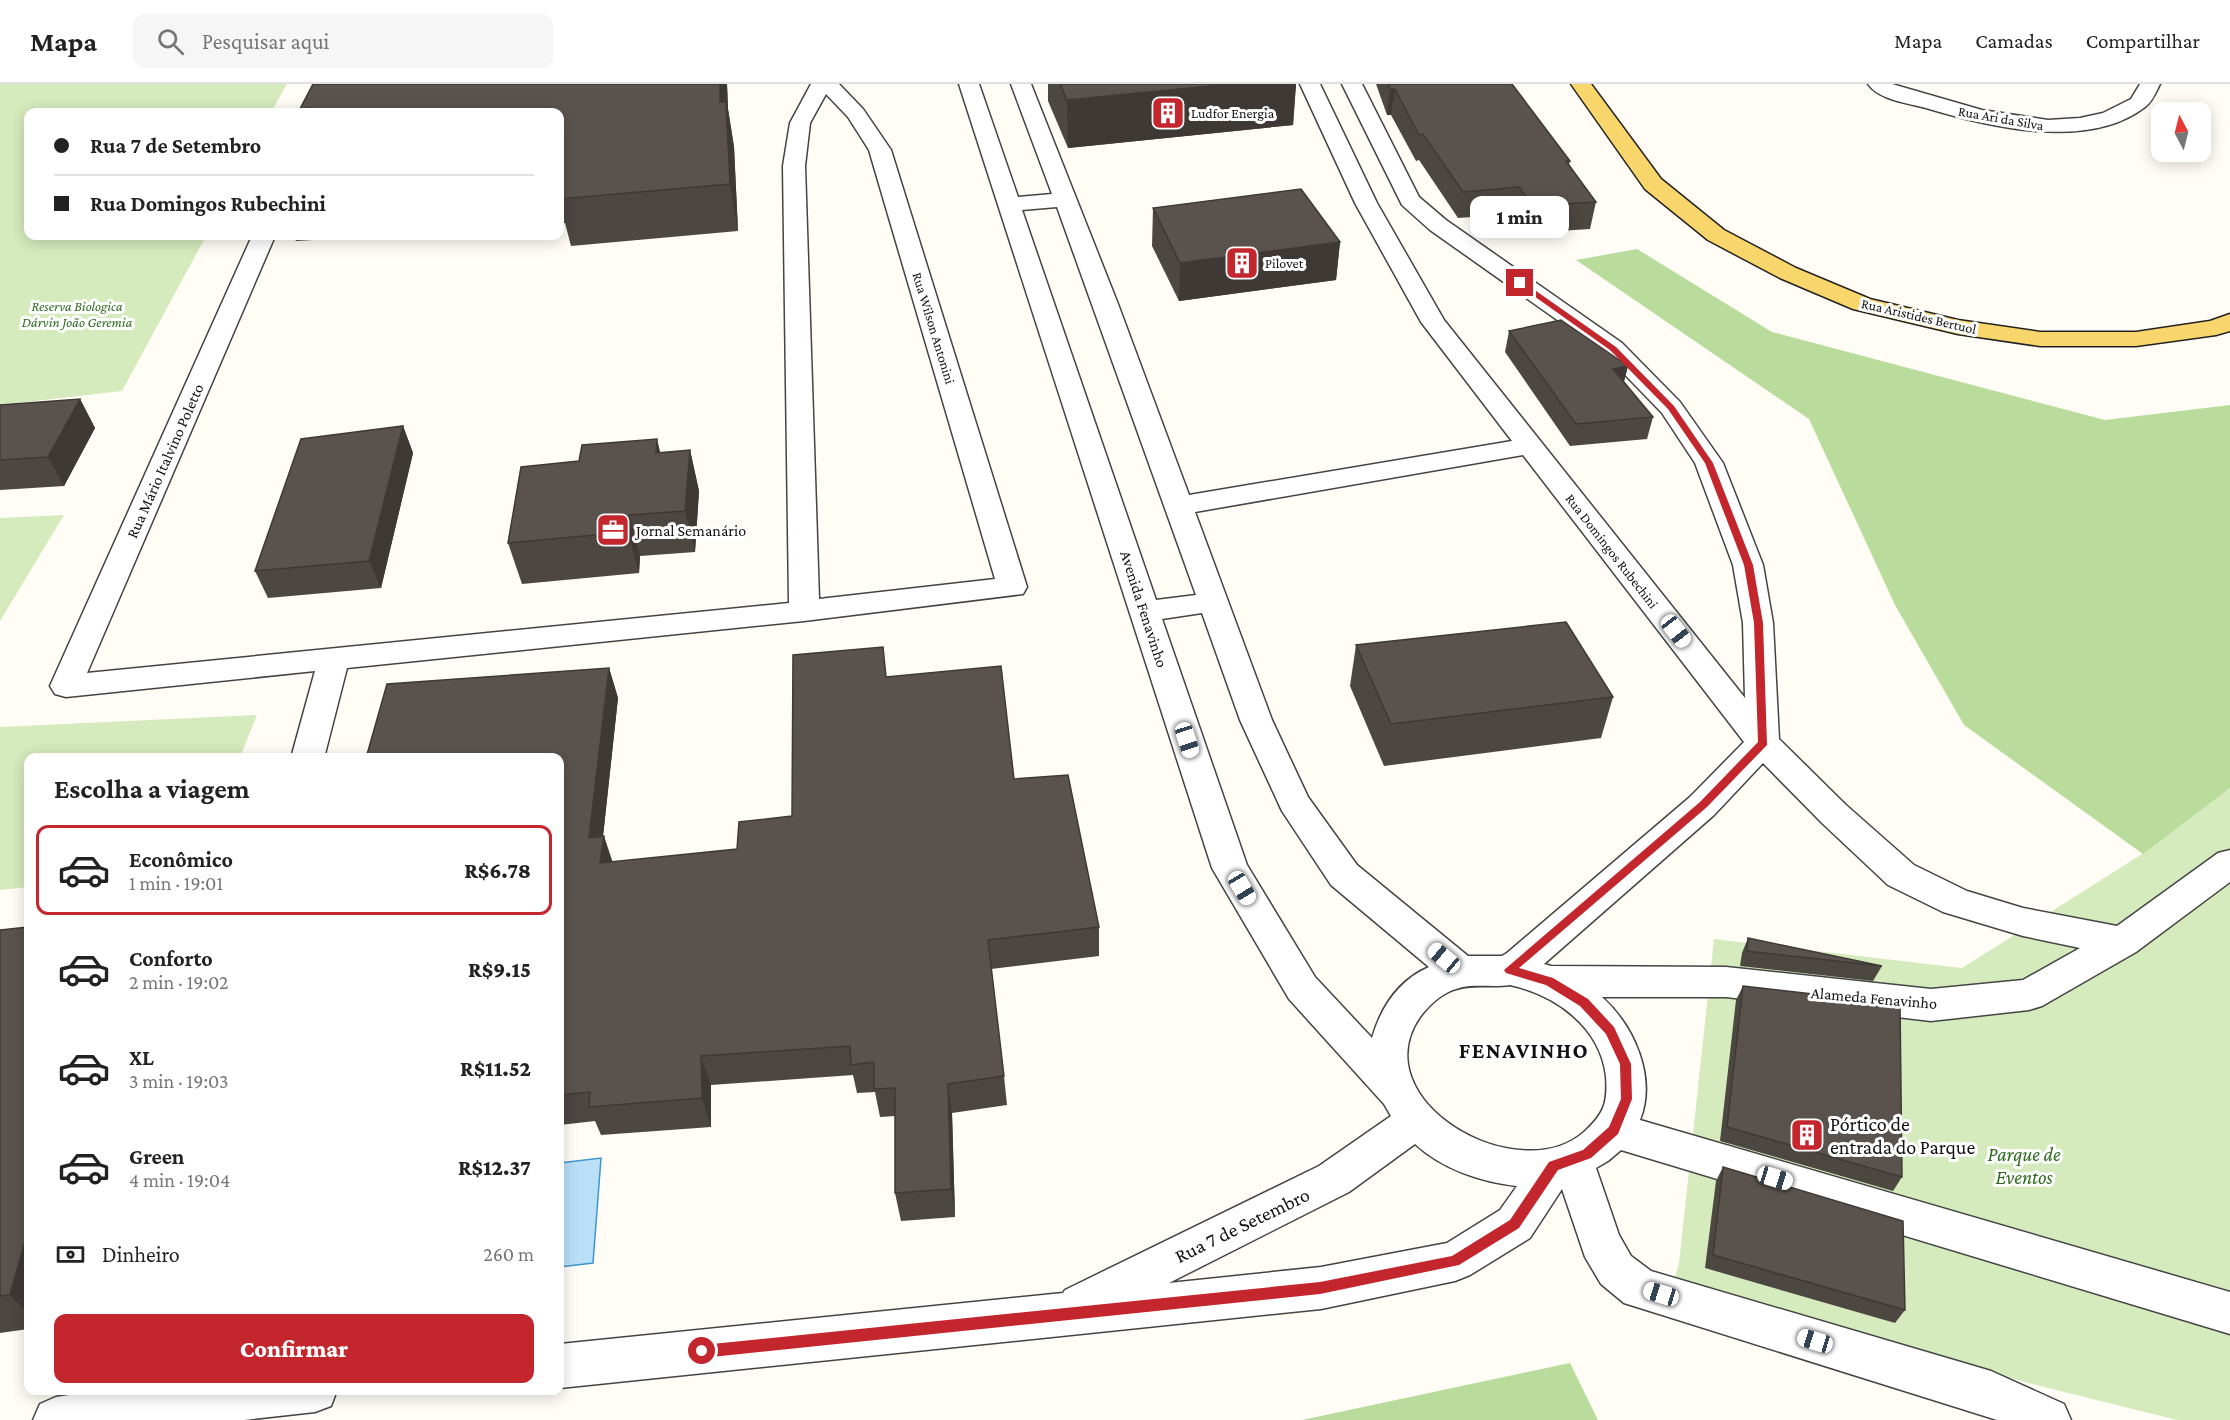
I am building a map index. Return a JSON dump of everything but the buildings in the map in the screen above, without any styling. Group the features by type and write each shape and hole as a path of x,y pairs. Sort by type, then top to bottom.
{"main road":[{"name":"Rua Aristides Bertuol","path":"1581,84 1653,184 1716,235 1788,273 1862,304 1958,327 2040,339 2136,339 2216,328 2230,321"}],"street":[{"path":"308,753 334,658 804,611 794,166 800,123 821,84"},
{"name":"Rua Wilson Antonini","path":"804,611 1012,587 880,150 856,113 828,84"},
{"name":"Avenida Fenavinho","path":"969,84 1230,868 1302,988 1407,1106 1445,1144 1479,1161 1517,1169 1563,1163"},
{"path":"1021,84 1256,720 1294,802 1344,875 1461,972"},
{"name":"Rua Domingos Rubechini","path":"1310,84 1366,203 1433,322 1763,743 1834,814 1901,875 1956,902 2023,922 2123,942"},
{"path":"1352,84 1410,200 1438,225 1613,348 1671,408 1709,463 1748,565 1758,623 1763,743 1703,804 1510,970"},
{"name":"Rua Ari da Silva","path":"1878,84 1889,91 1971,115 2048,127 2098,122 2140,102 2150,84"},
{"path":"1010,205 1065,199"},
{"name":"Rua Mário Italvino Poletto","path":"261,240 66,686 334,658"},
{"path":"1178,506 1530,446"},
{"path":"1144,612 1213,602"},
{"name":"Alameda Fenavinho","path":"1549,981 1726,982 1931,1005 2029,995 2123,942 2230,863"},
{"path":"1407,1106 1388,1060 1392,1029 1406,1003 1430,984 1461,972 1510,970 1549,981 1584,1003 1610,1031 1625,1064 1626,1099 1614,1130 1587,1154 1563,1163 1600,1243 1616,1270 1639,1288 1991,1395 2048,1420"},
{"name":"Rua 7 de Setembro","path":"1060,1315 1334,1179 1407,1106"},
{"path":"1614,1130 2230,1313"},
{"name":"Rua 7 de Setembro","path":"564,1366 1320,1288 1455,1261 1515,1224 1563,1163"},
{"path":"56,1420 134,1406 258,1395"}],"green space":[{"name":"Reserva Biologica Dárvin João Geremia","path":"0,84 287,84 273,108 24,108 24,240 204,240 122,391 0,405"},
{"path":"1637,249 1772,332 2105,420 2230,405 2230,788 2143,854 1964,725 1895,605 1809,419 1576,260"},
{"path":"64,515 0,621 0,518"},
{"path":"257,715 242,753 24,753 24,887 0,890 0,727"},
{"name":"Parque de Eventos","path":"2230,788 2230,1420 2177,1420 2028,1383 1675,1277 1679,1263 1714,939 1962,968 2142,854"},
{"path":"1570,1363 1598,1420 1302,1420"}],"water":[{"path":"601,1158 593,1263 564,1267 564,1163"}],"place":[{"name":"Ludfor Energia","path":"1168,113"},
{"name":"Pilovet","path":"1242,263"},
{"name":"Jornal Semanário","path":"613,530"},
{"name":"Pórtico de entrada do Parque","path":"1807,1135"}],"district":[{"name":"FENAVINHO","path":"1524,1050"}],"route":[{"path":"702,1351 1320,1288 1455,1261 1515,1224 1554,1166 1587,1154 1614,1130 1626,1099 1625,1064 1610,1031 1584,1003 1549,981 1510,970 1703,804 1763,743 1758,623 1748,565 1709,463 1671,408 1613,348 1520,283"}]}
